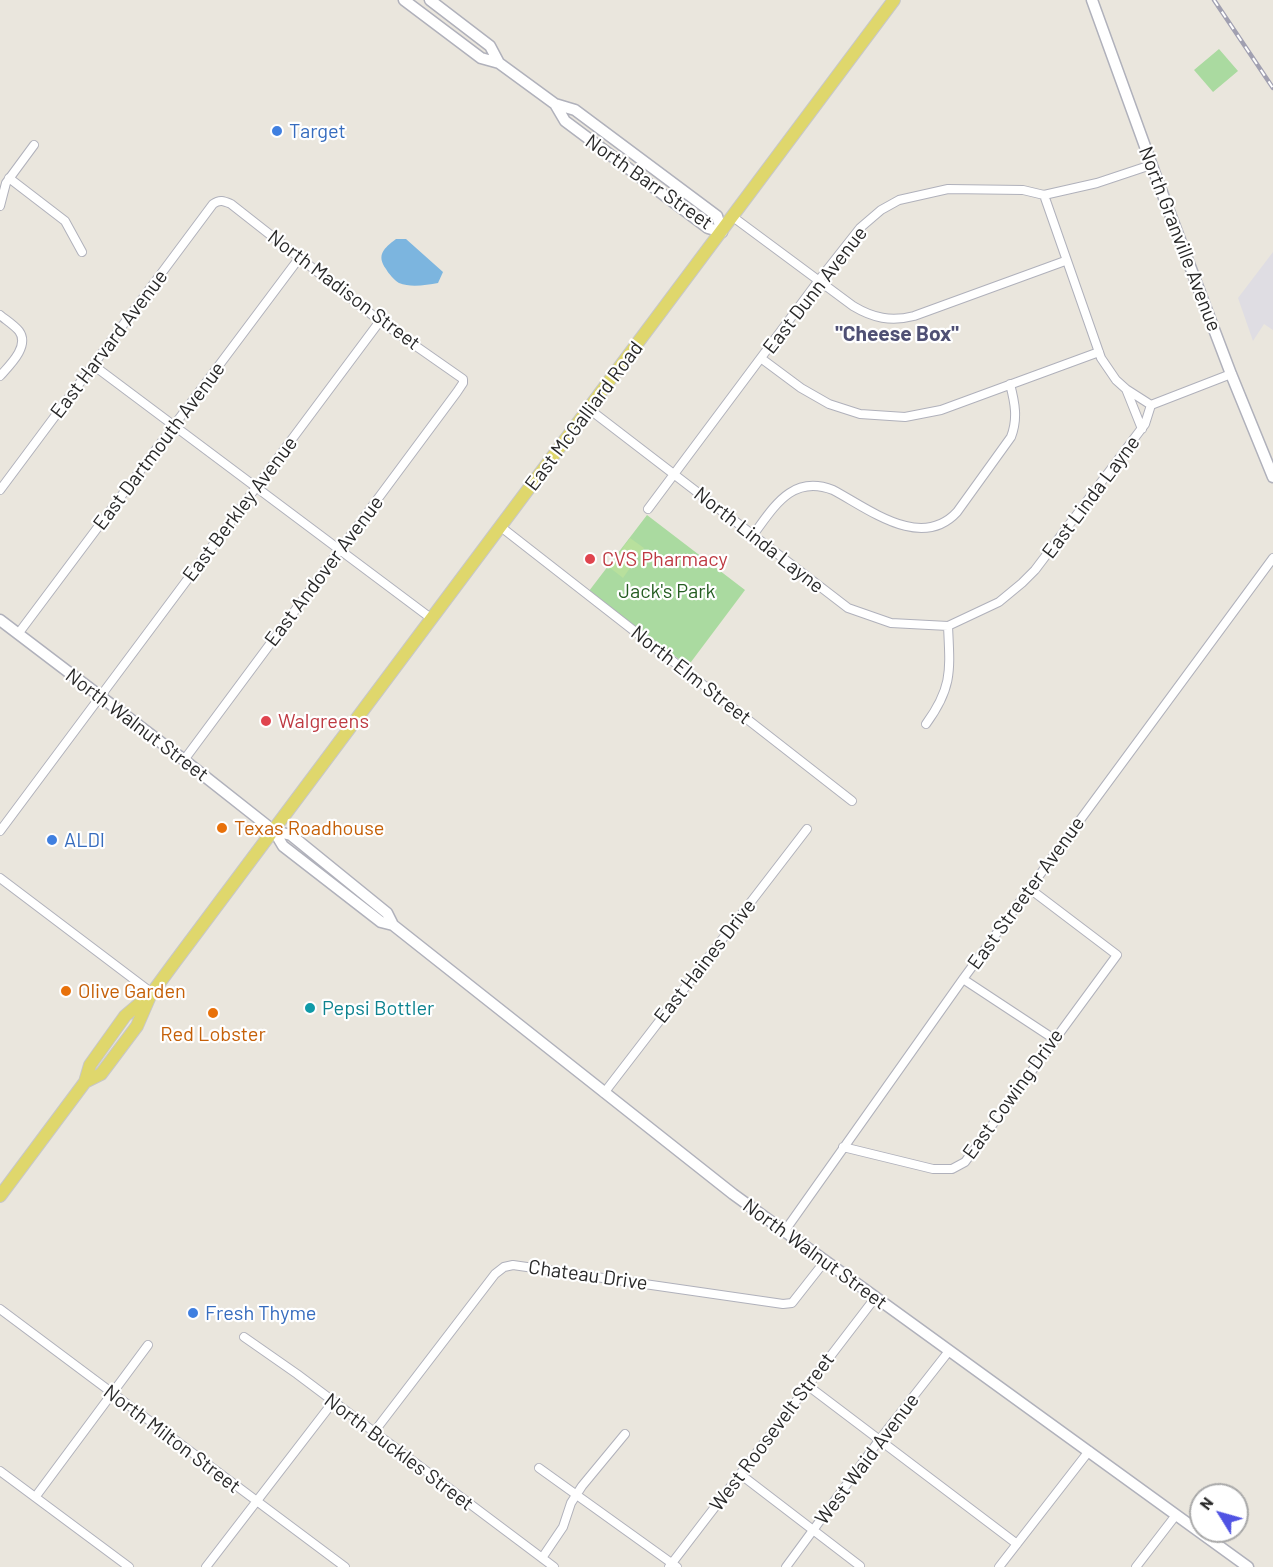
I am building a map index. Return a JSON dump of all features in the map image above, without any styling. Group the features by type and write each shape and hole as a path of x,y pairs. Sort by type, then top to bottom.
{"main road":[{"name":"North Barr Street","path":"404,0 481,58 499,63 555,105 575,110 717,216 722,232"},
{"name":"North Barr Street","path":"430,0 490,46 499,63"},
{"name":"East McGalliard Road","path":"0,1196 85,1082 101,1074 137,1026 152,993 894,0"},
{"name":"North Granville Avenue","path":"1092,0 1151,165 1273,477"},
{"name":"North Walnut Street","path":"0,620 274,831 291,835 387,913 393,926 733,1194 1248,1567"}],"street":[{"path":"0,206 9,178 34,145"},
{"name":"East Dunn Avenue","path":"648,509 819,280 860,228 881,210 899,200 932,192 963,189 1023,190 1044,195 1097,183 1151,165"},
{"path":"9,178 65,221 82,252"},
{"path":"1044,195 1065,261 1099,352 1110,374 1126,389 1151,405 1231,374"},
{"name":"North Madison Street","path":"220,201 231,204 380,321 459,374 463,383"},
{"name":"East Harvard Avenue","path":"0,490 213,204 220,201"},
{"name":"North Barr Street","path":"733,217 866,314 898,320 1065,261"},
{"name":"East Dartmouth Avenue","path":"18,634 300,257"},
{"path":"0,315 18,329 22,344 21,350 0,376"},
{"name":"East Berkley Avenue","path":"0,831 380,321"},
{"path":"762,359 801,388 829,404 860,414 904,417 932,412 1099,352"},
{"path":"93,365 432,619"},
{"name":"East Andover Avenue","path":"184,760 463,383"},
{"path":"753,535 781,498 808,486 821,486 833,490 906,527 927,528 945,522 957,512 1011,437 1015,428 1016,410 1010,384"},
{"path":"1126,389 1142,429"},
{"name":"East Linda Layne","path":"948,626 999,602 1022,584 1035,570 1142,429 1148,419 1151,405"},
{"name":"North Linda Layne","path":"589,409 848,608 891,623 948,626"},
{"name":"North Elm Street","path":"501,527 852,801"},
{"name":"East Streeter Avenue","path":"784,1232 963,979 1273,558"},
{"path":"926,724 943,698 949,678 948,626"},
{"name":"East Haines Drive","path":"604,1093 807,829"},
{"path":"0,878 152,993"},
{"name":"East Cowing Drive","path":"843,1147 933,1169 952,1169 962,1164 969,1158 1117,955 1030,889"},
{"path":"963,979 1054,1039"},
{"name":"Chateau Drive","path":"374,1432 495,1274 508,1266 593,1275 783,1304 792,1303 825,1261"},
{"name":"West Roosevelt Street","path":"673,1566 807,1385 875,1298"},
{"name":"North Milton Street","path":"0,1309 345,1567"},
{"name":"North Buckles Street","path":"244,1337 554,1567"},
{"path":"36,1496 148,1345"},
{"name":"West Waid Avenue","path":"786,1567 880,1439 949,1351"},
{"path":"807,1385 1017,1544"},
{"path":"206,1567 333,1402"},
{"path":"542,1558 563,1527 576,1496 601,1461 625,1434"},
{"path":"999,1567 1089,1451"},
{"path":"539,1468 673,1566"},
{"path":"0,1470 129,1567"},
{"path":"740,1474 860,1566"},
{"path":"1136,1567 1176,1515"}],"shaded area":[{"path":"1273,252 1273,330 1264,324 1253,341 1238,298"}],"green space":[{"path":"1219,49 1238,71 1213,92 1194,70"},
{"name":"Jack's Park","path":"647,515 745,590 688,666 589,591"},
{"path":"630,538 644,548 623,578 609,567"}],"water":[{"path":"396,239 406,239 443,272 438,283 418,286 399,283 393,279 383,264 382,256 385,249"}],"railway":[{"path":"1214,0 1273,88"}],"place":[{"name":"Target","path":"277,131"},
{"name":"CVS Pharmacy","path":"590,559"},
{"name":"Walgreens","path":"266,721"},
{"name":"Texas Roadhouse","path":"222,828"},
{"name":"ALDI","path":"52,840"},
{"name":"Olive Garden","path":"66,991"},
{"name":"Pepsi Bottler","path":"310,1008"},
{"name":"Red Lobster","path":"213,1013"},
{"name":"Fresh Thyme","path":"193,1313"}],"district":[{"name":"\"Cheese Box\"","path":"897,334"}]}
